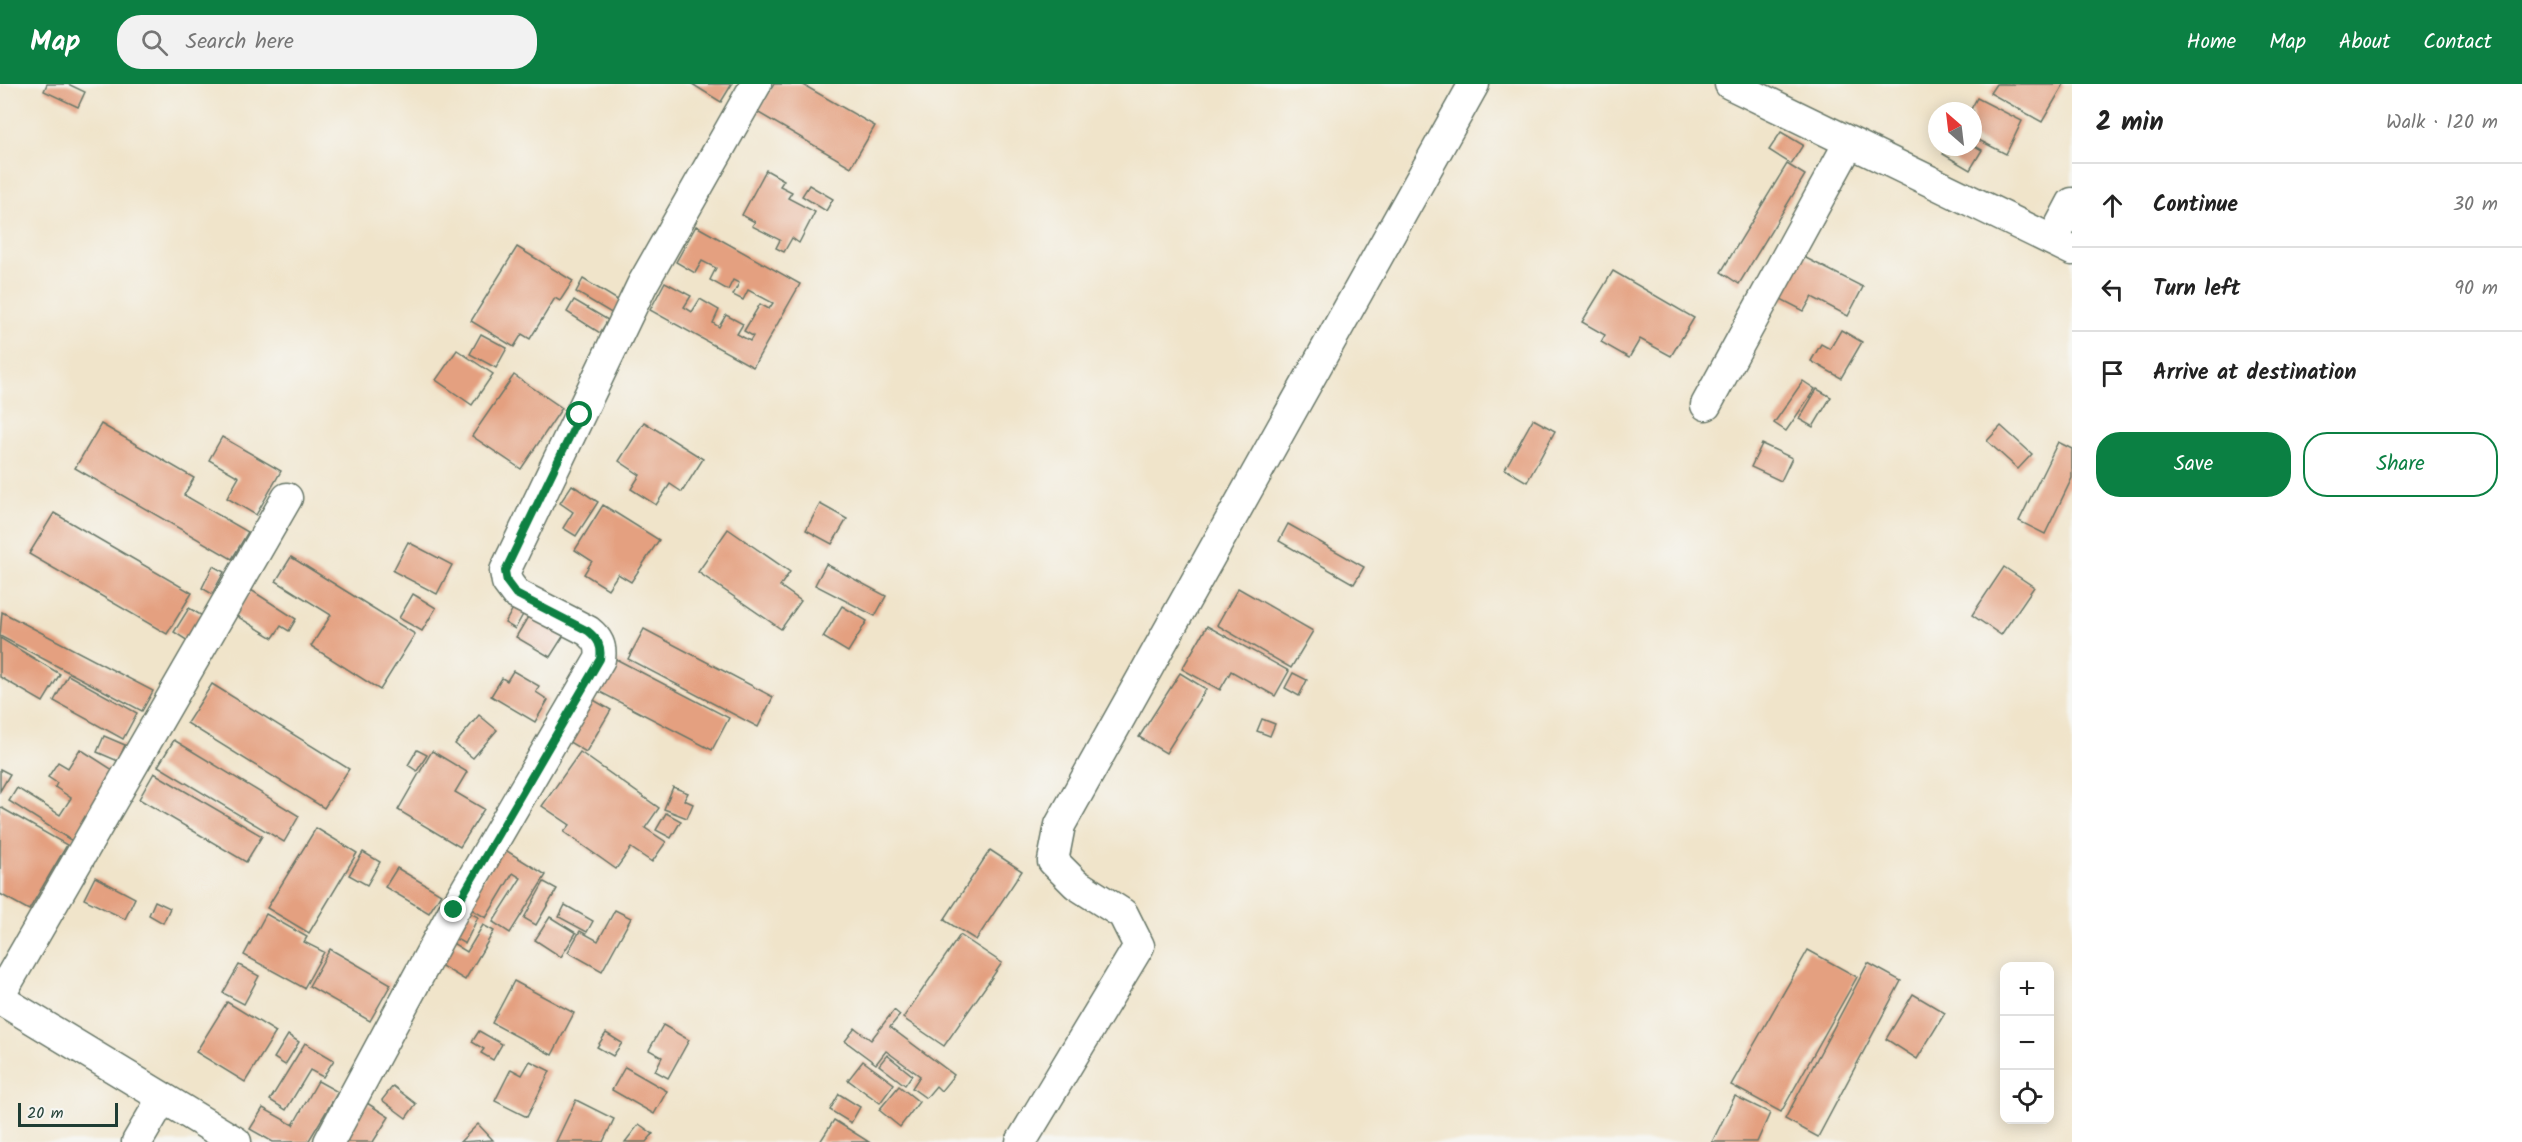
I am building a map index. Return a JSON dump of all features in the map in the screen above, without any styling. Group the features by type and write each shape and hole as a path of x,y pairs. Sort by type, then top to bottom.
{"street":[{"path":"329,1142 454,910 600,659 602,648 597,638 588,631 516,594 507,582 505,571 642,285 756,84"},
{"path":"1022,1142 1139,946 1123,914 1076,884 1053,861 1060,825 1474,84"},
{"path":"1730,84 2062,245 2072,203"},
{"path":"1706,405 1849,143"},
{"path":"236,1142 162,1099 0,997 287,498"},
{"path":"137,1142 162,1099"}],"building":[{"path":"47,84 68,84 85,92 78,107 44,91"},
{"path":"692,84 732,84 721,102"},
{"path":"774,84 802,84 875,126 851,167 757,112"},
{"path":"1996,84 2064,84 2042,122 1990,93"},
{"path":"1977,98 2022,121 2006,154 1982,142 1982,102 1975,102"},
{"path":"1781,132 1803,145 1791,164 1769,150"},
{"path":"1946,156 1978,156 1970,170"},
{"path":"1787,164 1805,175 1739,284 1721,272"},
{"path":"766,170 784,180 780,186 792,192 788,198 815,212 799,243 792,238 784,252 776,248 780,240 752,226 755,222 742,215"},
{"path":"809,185 833,199 826,211 802,196"},
{"path":"696,226 800,284 753,367 650,310 665,282 691,296 684,307 692,312 700,299 719,310 713,323 719,327 726,315 743,324 737,334 750,341 753,336 744,331 760,304 769,309 773,303 748,290 743,300 733,295 739,283 733,280 728,290 710,280 716,268 702,261 695,273 676,262"},
{"path":"517,247 573,281 560,301 555,298 530,339 522,334 514,347 471,321"},
{"path":"1798,254 1863,287 1848,316 1812,297 1804,311 1775,296"},
{"path":"1613,271 1694,318 1671,356 1640,339 1629,358 1601,342 1605,335 1582,322"},
{"path":"583,279 621,302 613,314 576,292"},
{"path":"574,300 608,320 600,333 567,312"},
{"path":"1841,330 1862,342 1841,378 1811,361 1821,344 1830,349"},
{"path":"481,334 507,348 496,368 470,354"},
{"path":"457,350 493,374 472,405 436,380"},
{"path":"514,375 562,408 521,469 472,436"},
{"path":"1803,381 1815,389 1786,431 1774,423"},
{"path":"1817,389 1831,397 1813,427 1799,419"},
{"path":"1533,419 1555,431 1527,482 1505,469"},
{"path":"644,422 703,459 682,492 670,484 656,505 631,489 640,475 619,461"},
{"path":"101,424 194,478 184,495 248,532 232,559 75,468"},
{"path":"2001,426 2032,454 2018,469 1987,441"},
{"path":"222,437 281,471 256,515 227,498 239,477 209,460"},
{"path":"2058,442 2072,449 2072,478 2045,534 2019,521"},
{"path":"1762,444 1792,458 1781,481 1751,467"},
{"path":"572,485 598,502 576,536 563,528 573,512 560,503"},
{"path":"820,504 847,519 832,544 806,530"},
{"path":"603,505 659,540 631,582 618,574 608,589 584,574 592,561 575,550"},
{"path":"54,513 192,593 167,634 29,554"},
{"path":"1288,524 1364,567 1354,584 1279,541"},
{"path":"728,529 790,572 780,586 801,601 781,629 698,572"},
{"path":"408,542 452,565 437,594 393,571"},
{"path":"291,557 415,634 380,690 311,646 331,615 276,581"},
{"path":"826,564 886,596 875,616 815,585"},
{"path":"213,566 224,572 212,594 202,588"},
{"path":"2004,567 2034,587 2001,635 1972,615"},
{"path":"1238,588 1313,631 1291,668 1217,625"},
{"path":"251,590 296,619 289,631 281,626 273,638 235,615"},
{"path":"413,594 436,608 422,631 399,618"},
{"path":"516,603 526,609 515,629 505,623"},
{"path":"842,606 867,621 848,652 823,637"},
{"path":"189,608 204,617 188,641 174,632"},
{"path":"2,612 153,691 142,711 0,636"},
{"path":"529,615 564,635 550,657 516,637"},
{"path":"1207,626 1289,671 1275,696 1231,671 1220,690 1182,669"},
{"path":"644,629 773,697 758,727 628,659"},
{"path":"0,638 60,674 43,702 0,677"},
{"path":"614,658 729,718 712,750 598,691"},
{"path":"513,671 539,686 536,692 548,700 535,722 491,696 502,678 507,681"},
{"path":"1180,673 1206,689 1166,753 1139,737"},
{"path":"1293,673 1307,680 1299,696 1285,688"},
{"path":"68,675 137,713 123,739 54,701"},
{"path":"212,684 349,769 324,808 187,723"},
{"path":"585,695 611,710 586,752 561,737"},
{"path":"479,715 497,730 473,758 455,744"},
{"path":"1262,719 1275,724 1270,736 1257,731"},
{"path":"104,736 125,745 118,761 97,752"},
{"path":"174,740 299,816 284,842 158,766"},
{"path":"80,749 116,772 72,841 9,801 17,788 60,815 71,798 55,787 57,783 48,777 58,762 68,768"},
{"path":"417,750 427,755 417,771 408,765"},
{"path":"432,751 467,772 455,792 484,809 460,847 398,810"},
{"path":"580,752 659,808 645,828 666,842 652,862 631,848 616,869 564,832 570,825 542,806"},
{"path":"0,769 10,774 0,791"},
{"path":"154,773 262,836 246,862 139,799"},
{"path":"673,787 688,793 684,800 693,804 687,818 664,809"},
{"path":"0,807 67,845 29,910 0,894"},
{"path":"666,813 681,821 671,838 656,830"},
{"path":"316,828 357,853 309,933 267,908"},
{"path":"502,848 546,875 510,933 493,922 521,878 513,873 486,918 466,906"},
{"path":"990,850 1022,871 976,940 944,920"},
{"path":"363,852 380,862 367,885 349,875"},
{"path":"397,868 441,894 429,913 385,887"},
{"path":"95,877 135,898 125,919 84,899"},
{"path":"544,882 557,889 536,925 524,918"},
{"path":"155,901 170,908 163,923 149,915"},
{"path":"565,905 593,921 587,932 559,917"},
{"path":"464,910 478,917 465,944 451,936"},
{"path":"615,910 631,918 602,971 568,952 580,931 598,941"},
{"path":"266,914 307,937 304,942 324,952 304,988 244,955"},
{"path":"550,917 576,933 561,957 535,940"},
{"path":"483,925 494,931 465,980 435,962 448,940 467,952"},
{"path":"960,935 1002,963 944,1046 903,1018"},
{"path":"330,949 391,984 370,1021 309,986"},
{"path":"1808,950 1857,977 1781,1112 1731,1085"},
{"path":"1868,963 1901,981 1818,1137 1785,1119"},
{"path":"239,965 259,976 244,1004 223,993"},
{"path":"514,981 574,1013 552,1055 492,1023"},
{"path":"1913,994 1945,1013 1917,1059 1886,1039"},
{"path":"227,1002 276,1032 245,1082 196,1052"},
{"path":"894,1010 900,1015 890,1027 954,1075 941,1091 936,1086 926,1098 912,1088 920,1076 886,1051 876,1064 845,1041 855,1028 871,1040"},
{"path":"663,1025 689,1040 668,1078 655,1071 662,1057 649,1050"},
{"path":"479,1031 502,1044 493,1060 481,1053 484,1049 472,1042"},
{"path":"606,1033 622,1043 613,1056 597,1047"},
{"path":"288,1035 299,1042 285,1065 274,1058"},
{"path":"305,1043 334,1060 323,1077 310,1070 286,1110 270,1100"},
{"path":"887,1055 912,1075 905,1085 879,1065"},
{"path":"530,1061 550,1071 527,1117 495,1101 511,1069 522,1075"},
{"path":"863,1061 894,1084 880,1103 848,1080"},
{"path":"625,1067 667,1091 654,1114 612,1090"},
{"path":"318,1081 338,1092 308,1142 273,1142 250,1129 263,1108 293,1125"},
{"path":"393,1086 416,1104 406,1118 382,1100"},
{"path":"899,1086 919,1102 900,1127 879,1110"},
{"path":"839,1094 860,1107 851,1123 830,1110"},
{"path":"1735,1096 1770,1113 1757,1142 1712,1142"},
{"path":"576,1100 614,1119 603,1142 556,1142"},
{"path":"367,1103 389,1117 373,1142 343,1142"},
{"path":"834,1120 869,1142 820,1142"},
{"path":"478,1124 493,1140 460,1142"},
{"path":"639,1124 653,1134 646,1142 625,1142"}],"route":[{"path":"454,910 600,659 602,648 597,638 588,631 516,594 507,582 505,571 580,415"}]}
